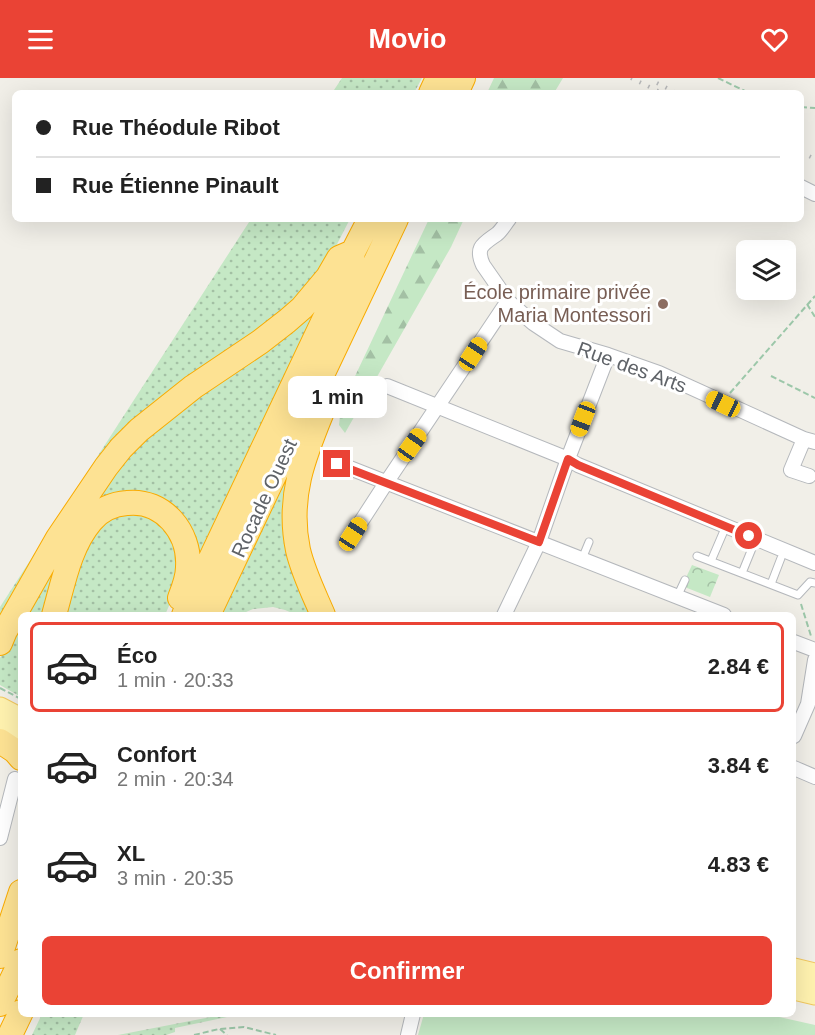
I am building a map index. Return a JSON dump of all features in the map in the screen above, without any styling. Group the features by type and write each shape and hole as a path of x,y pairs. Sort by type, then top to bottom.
{"highway":[{"name":"Rocade Ouest","path":"185,612 347,273 353,252 368,222"},
{"name":"Rocade Ouest","path":"209,612 395,222"},
{"path":"2,637 58,538 121,448 139,430 193,387 260,342 302,308 328,277 339,258 353,252"},
{"path":"322,612 298,550 294,523 297,481 304,458 359,324 359,297"},
{"path":"55,612 73,552 89,523 108,507 130,502 150,506 165,514 176,524 185,542 188,559 187,575 173,612"},
{"path":"0,741 15,751 18,768"},
{"path":"0,956 18,901"},
{"path":"0,1004 18,967"},
{"path":"10,1035 19,1017"}],"main road":[{"path":"0,708 18,717"},
{"path":"0,728 18,738"},
{"path":"796,969 815,974"},
{"path":"796,989 815,994"}],"street":[{"name":"Rue des Arts","path":"506,222 498,234 485,242 480,249 480,258 508,301 533,323 560,341 659,373 723,404 809,440 791,470 809,476"},
{"path":"353,534 508,301"},
{"path":"505,612 539,542 608,355"},
{"path":"387,386 815,563"},
{"path":"337,464 716,612"},
{"path":"796,642 813,643"},
{"path":"796,731 808,704 815,660"},
{"path":"0,838 18,768"},
{"path":"796,769 815,777"},
{"path":"408,1035 413,1017"}],"lane":[{"path":"711,561 723,533"},
{"path":"582,559 589,542"},
{"path":"742,573 753,546"},
{"path":"697,556 798,595 810,582 815,583"},
{"path":"771,584 781,558"},
{"path":"677,597 685,580"}],"path":[{"path":"718,78 743,90"},
{"path":"723,404 815,296"},
{"path":"807,304 815,317"},
{"path":"771,376 815,398"},
{"path":"798,595 813,643"},
{"path":"0,688 18,697"},
{"path":"194,1035 219,1029 244,1027 276,1035"},
{"path":"219,1029 227,1035"}],"green space":[{"path":"342,78 422,78 416,90 334,90"},
{"path":"494,78 563,78 556,90 488,90"},
{"path":"249,222 348,222 309,290 127,430 0,621 0,607"},
{"path":"428,222 463,222 451,247 345,433 339,425 341,406"},
{"path":"318,304 194,564 187,534 112,501 51,612 29,612 41,588 118,459"},
{"path":"290,472 318,612 290,612 273,607 246,612 223,612"},
{"path":"148,513 177,542 175,592 166,612 62,612 76,559 106,517"},
{"path":"692,565 719,575 710,597 682,586"},
{"path":"18,631 18,695 0,685 0,658"},
{"path":"41,1017 83,1017 75,1035 32,1035"},
{"path":"211,1017 227,1017 175,1028 175,1032 166,1035 118,1035"},
{"path":"423,1017 779,1017 815,1025 815,1035 418,1035"}],"railway":[{"path":"631,78 656,90"},
{"path":"657,83 671,90"},
{"path":"804,154 815,159"}],"place":[{"name":"École primaire privée Maria Montessori","path":"663,304"}],"route":[{"path":"337,464 539,542 568,459 749,536"}]}
